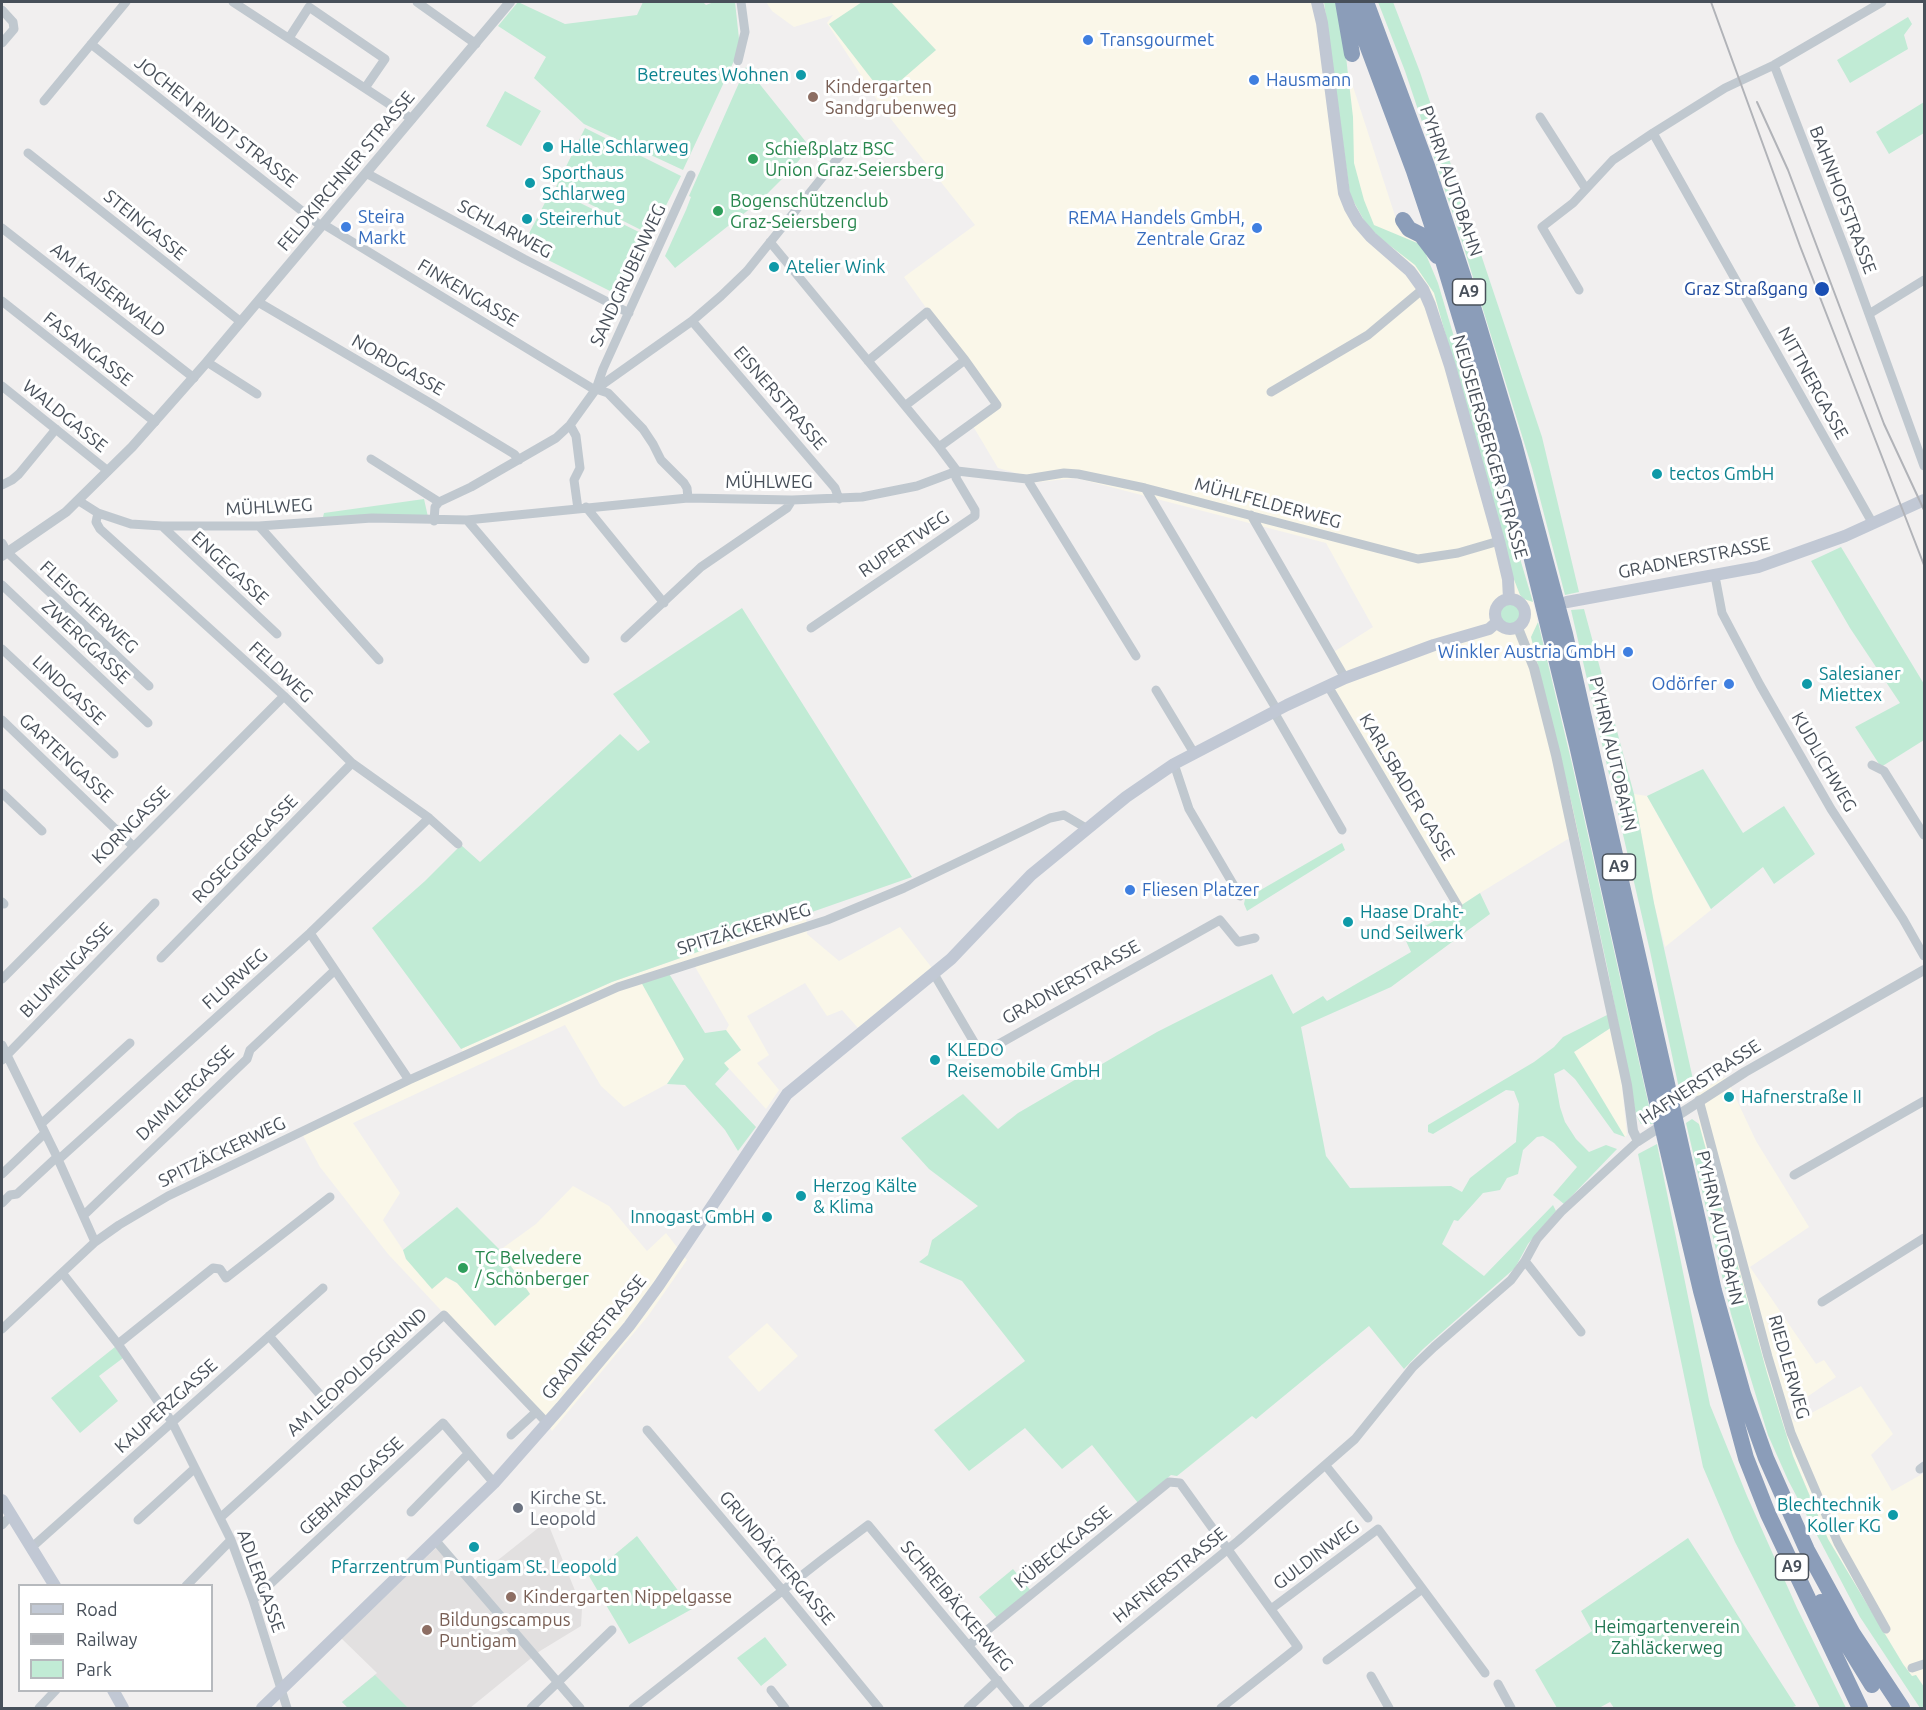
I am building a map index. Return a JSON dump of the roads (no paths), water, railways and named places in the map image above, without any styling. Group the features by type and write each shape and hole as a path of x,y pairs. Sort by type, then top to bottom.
{"highway":[{"path":"1343,2 1352,54"},
{"name":"PYHRN AUTOBAHN","path":"1351,2 1414,171 1527,539 1547,589"},
{"name":"PYHRN AUTOBAHN","path":"1366,2 1427,166 1471,300 1514,443 1672,1139 1704,1302 1746,1458 1768,1514 1860,1708"},
{"path":"1403,220 1433,249 1448,277"},
{"name":"PYHRN AUTOBAHN","path":"1672,1139 1743,1394 1766,1458 1807,1550 1837,1608 1902,1708"},
{"path":"1733,1411 1776,1512 1829,1617 1888,1708"}],"main road":[{"name":"NEUSEIERSBERGER STRASSE","path":"1317,2 1322,23 1344,193 1350,208 1365,230 1410,271 1431,305 1499,541 1508,579 1509,599"},
{"name":"GRADNERSTRASSE","path":"1567,602 1758,567 1873,524 1924,500"},
{"path":"1509,599 1518,601 1530,610 1518,628 1507,630 1497,622 1495,615 1502,602 1509,599"},
{"name":"GRADNERSTRASSE","path":"262,1708 494,1483 547,1423 629,1326 659,1285 785,1097 934,974 1031,875 1136,789 1194,753 1345,678 1434,645 1489,629 1497,622"},
{"path":"2,1500 53,1584"},
{"path":"114,1692 123,1708"}],"street":[{"path":"44,100 126,2"},
{"path":"233,2 412,119"},
{"path":"417,2 476,44"},
{"path":"429,10 437,2"},
{"name":"FELDKIRCHNER STRASSE","path":"3,550 47,526 79,501 155,422 510,2"},
{"path":"738,61 746,32 741,2"},
{"path":"1579,290 1542,227 1573,203 1614,160 1653,134 1725,88 1774,65 1882,2"},
{"path":"289,38 309,8 385,59 364,88"},
{"path":"2,10 13,22 14,28 2,43"},
{"name":"JOCHEN RINDT STRASSE","path":"91,44 322,225"},
{"name":"BAHNHOFSTRASSE","path":"1774,65 1924,466"},
{"path":"1540,117 1586,189"},
{"name":"NITTNERGASSE","path":"1653,134 1873,524"},
{"path":"434,521 435,507 439,502 556,438 570,425 596,389 692,321 741,278 844,149"},
{"name":"STEINGASSE","path":"28,153 241,322"},
{"name":"SCHLARWEG","path":"366,173 524,259 629,312"},
{"name":"SANDGRUBENWEG","path":"596,389 691,175"},
{"name":"FINKENGASSE","path":"322,225 596,389 608,393 643,429 661,460 684,483 688,498"},
{"name":"AM KAISERWALD","path":"2,228 194,378"},
{"path":"770,242 906,405 957,471"},
{"path":"1869,314 1924,280"},
{"path":"1271,392 1368,335 1423,289"},
{"name":"FASANGASSE","path":"2,301 155,422"},
{"name":"NORDGASSE","path":"258,302 430,403 514,454 519,460"},
{"path":"868,361 927,312 997,405 939,447"},
{"name":"EISNERSTRASSE","path":"692,321 835,488 839,499"},
{"path":"906,405 965,360"},
{"path":"207,362 258,393"},
{"name":"WALDGASSE","path":"2,386 108,471"},
{"path":"570,425 576,436 580,468 573,480 582,508 664,603"},
{"path":"2,485 19,474 56,429"},
{"path":"371,459 439,502"},
{"name":"MÜHLFELDERWEG","path":"957,471 1027,479 1064,473 1078,474 1251,514 1418,559 1458,553 1499,541"},
{"name":"MÜHLWEG","path":"79,501 98,513 131,524 162,526 259,526 372,519 467,520 688,498 839,499 895,492 957,471"},
{"name":"RUPERTWEG","path":"811,628 975,516 975,510 956,478 957,471"},
{"path":"1027,479 1136,656"},
{"path":"1145,488 1276,711 1342,830"},
{"path":"625,638 701,567 787,508 792,500"},
{"name":"FELDWEG","path":"98,513 96,522 100,529 284,696 352,763 429,818 458,844"},
{"path":"1251,514 1345,678"},
{"path":"467,520 585,659"},
{"name":"ENGEGASSE","path":"162,526 277,634"},
{"path":"259,526 379,660"},
{"name":"FLEISCHERWEG","path":"3,550 149,686"},
{"name":"KUDLICHWEG","path":"1715,576 1722,613 1760,685 1831,809 1904,920 1924,956"},
{"name":"ZWERGGASSE","path":"2,585 148,723"},
{"path":"1518,628 1534,668 1559,765 1627,1084 1633,1131 1638,1142"},
{"name":"LINDGASSE","path":"2,649 114,754"},
{"name":"KARLSBADER GASSE","path":"1328,686 1458,906"},
{"path":"1156,690 1194,753"},
{"name":"KORNGASSE","path":"2,979 284,696"},
{"name":"GARTENGASSE","path":"2,720 133,846"},
{"name":"ROSEGGERGASSE","path":"161,958 352,763"},
{"path":"1174,764 1189,809 1240,896"},
{"path":"1872,765 1884,771 1924,835"},
{"path":"2,793 42,831"},
{"name":"SPITZÄCKERWEG","path":"2,1329 95,1242 168,1196 409,1080 618,987 827,920 885,896 1050,818 1064,815 1086,828"},
{"name":"FLURWEG","path":"2,1203 10,1195 17,1194 310,933 429,818"},
{"name":"BLUMENGASSE","path":"4,1058 155,903"},
{"name":"GRADNERSTRASSE","path":"934,974 981,1054 1220,920 1238,942 1255,938"},
{"path":"310,933 409,1080"},
{"name":"DAIMLERGASSE","path":"84,1215 247,1059 250,1050 335,970"},
{"name":"HAFNERSTRASSE","path":"1033,1708 1228,1549 1355,1439 1413,1367 1511,1280 1537,1239 1561,1212 1638,1142 1699,1100 1779,1051 1924,970"},
{"path":"2,1174 44,1128 130,1043"},
{"path":"2,1045 4,1058 44,1128 95,1242"},
{"name":"RIEDLERWEG","path":"1699,1100 1768,1357 1791,1433 1838,1543 1886,1629"},
{"path":"1794,1175 1924,1101"},
{"path":"118,1344 213,1268 220,1269 226,1278 330,1197"},
{"path":"1822,1302 1924,1238"},
{"path":"1525,1260 1581,1332"},
{"name":"ADLERGASSE","path":"63,1274 118,1344 172,1422 231,1540 253,1600 287,1708"},
{"name":"KAUPERZGASSE","path":"31,1548 323,1288"},
{"name":"AM LEOPOLDSGRUND","path":"220,1518 444,1315 547,1423"},
{"path":"269,1336 329,1405"},
{"path":"511,1435 536,1412"},
{"name":"GEBHARDGASSE","path":"253,1600 443,1423 494,1483"},
{"name":"GRUNDÄCKERGASSE","path":"647,1430 879,1708"},
{"path":"411,1512 468,1454"},
{"path":"1326,1466 1368,1518"},
{"path":"138,1520 195,1468"},
{"name":"KÜBECKGASSE","path":"969,1646 1169,1482 1180,1483"},
{"name":"GULDINWEG","path":"1180,1483 1298,1647 1221,1708"},
{"path":"2,1525 11,1515"},
{"name":"SCHREIBÄCKERWEG","path":"783,1591 868,1525 1020,1708"},
{"name":"GULDINWEG","path":"1271,1608 1378,1529 1485,1674"},
{"path":"188,1584 231,1540"},
{"path":"435,1540 580,1708"},
{"path":"1327,1660 1421,1590"},
{"path":"633,1708 783,1591"},
{"path":"531,1708 612,1630"},
{"path":"1912,1668 1924,1664"},
{"path":"1371,1676 1389,1708"},
{"path":"968,1708 998,1680"},
{"path":"1498,1684 1511,1708"},
{"path":"771,1690 785,1708"},
{"path":"39,1708 54,1692"}],"railway":[{"path":"1711,2 1800,246 1924,565"},
{"path":"1757,102 1788,170 1884,424 1924,510"}],"place":[{"name":"Transgourmet","path":"1088,40"},
{"name":"Betreutes Wohnen","path":"801,75"},
{"name":"Hausmann","path":"1254,80"},
{"name":"Kindergarten Sandgrubenweg","path":"813,97"},
{"name":"Halle Schlarweg","path":"548,147"},
{"name":"Schießplatz BSC Union Graz-Seiersberg","path":"753,159"},
{"name":"Sporthaus Schlarweg","path":"530,183"},
{"name":"Bogenschützenclub Graz-Seiersberg","path":"718,211"},
{"name":"Steirerhut","path":"527,219"},
{"name":"Steira Markt","path":"346,227"},
{"name":"REMA Handels GmbH, Zentrale Graz","path":"1257,228"},
{"name":"Atelier Wink","path":"774,267"},
{"name":"Graz Straßgang","path":"1822,289"},
{"name":"tectos GmbH","path":"1657,474"},
{"name":"Winkler Austria GmbH","path":"1628,652"},
{"name":"Odörfer","path":"1729,684"},
{"name":"Salesianer Miettex","path":"1807,684"},
{"name":"Fliesen Platzer","path":"1130,890"},
{"name":"Haase Draht- und Seilwerk","path":"1348,922"},
{"name":"KLEDO Reisemobile GmbH","path":"935,1060"},
{"name":"Hafnerstraße II","path":"1729,1097"},
{"name":"Herzog Kälte & Klima","path":"801,1196"},
{"name":"Innogast GmbH","path":"767,1217"},
{"name":"TC Belvedere / Schönberger","path":"463,1268"},
{"name":"Kirche St. Leopold","path":"518,1508"},
{"name":"Blechtechnik Koller KG","path":"1893,1515"},
{"name":"Pfarrzentrum Puntigam St. Leopold","path":"474,1547"},
{"name":"Kindergarten Nippelgasse","path":"511,1597"},
{"name":"Bildungscampus Puntigam","path":"427,1630"}],"park label":[{"name":"Heimgartenverein Zahläckerweg","path":"1667,1637"}]}
